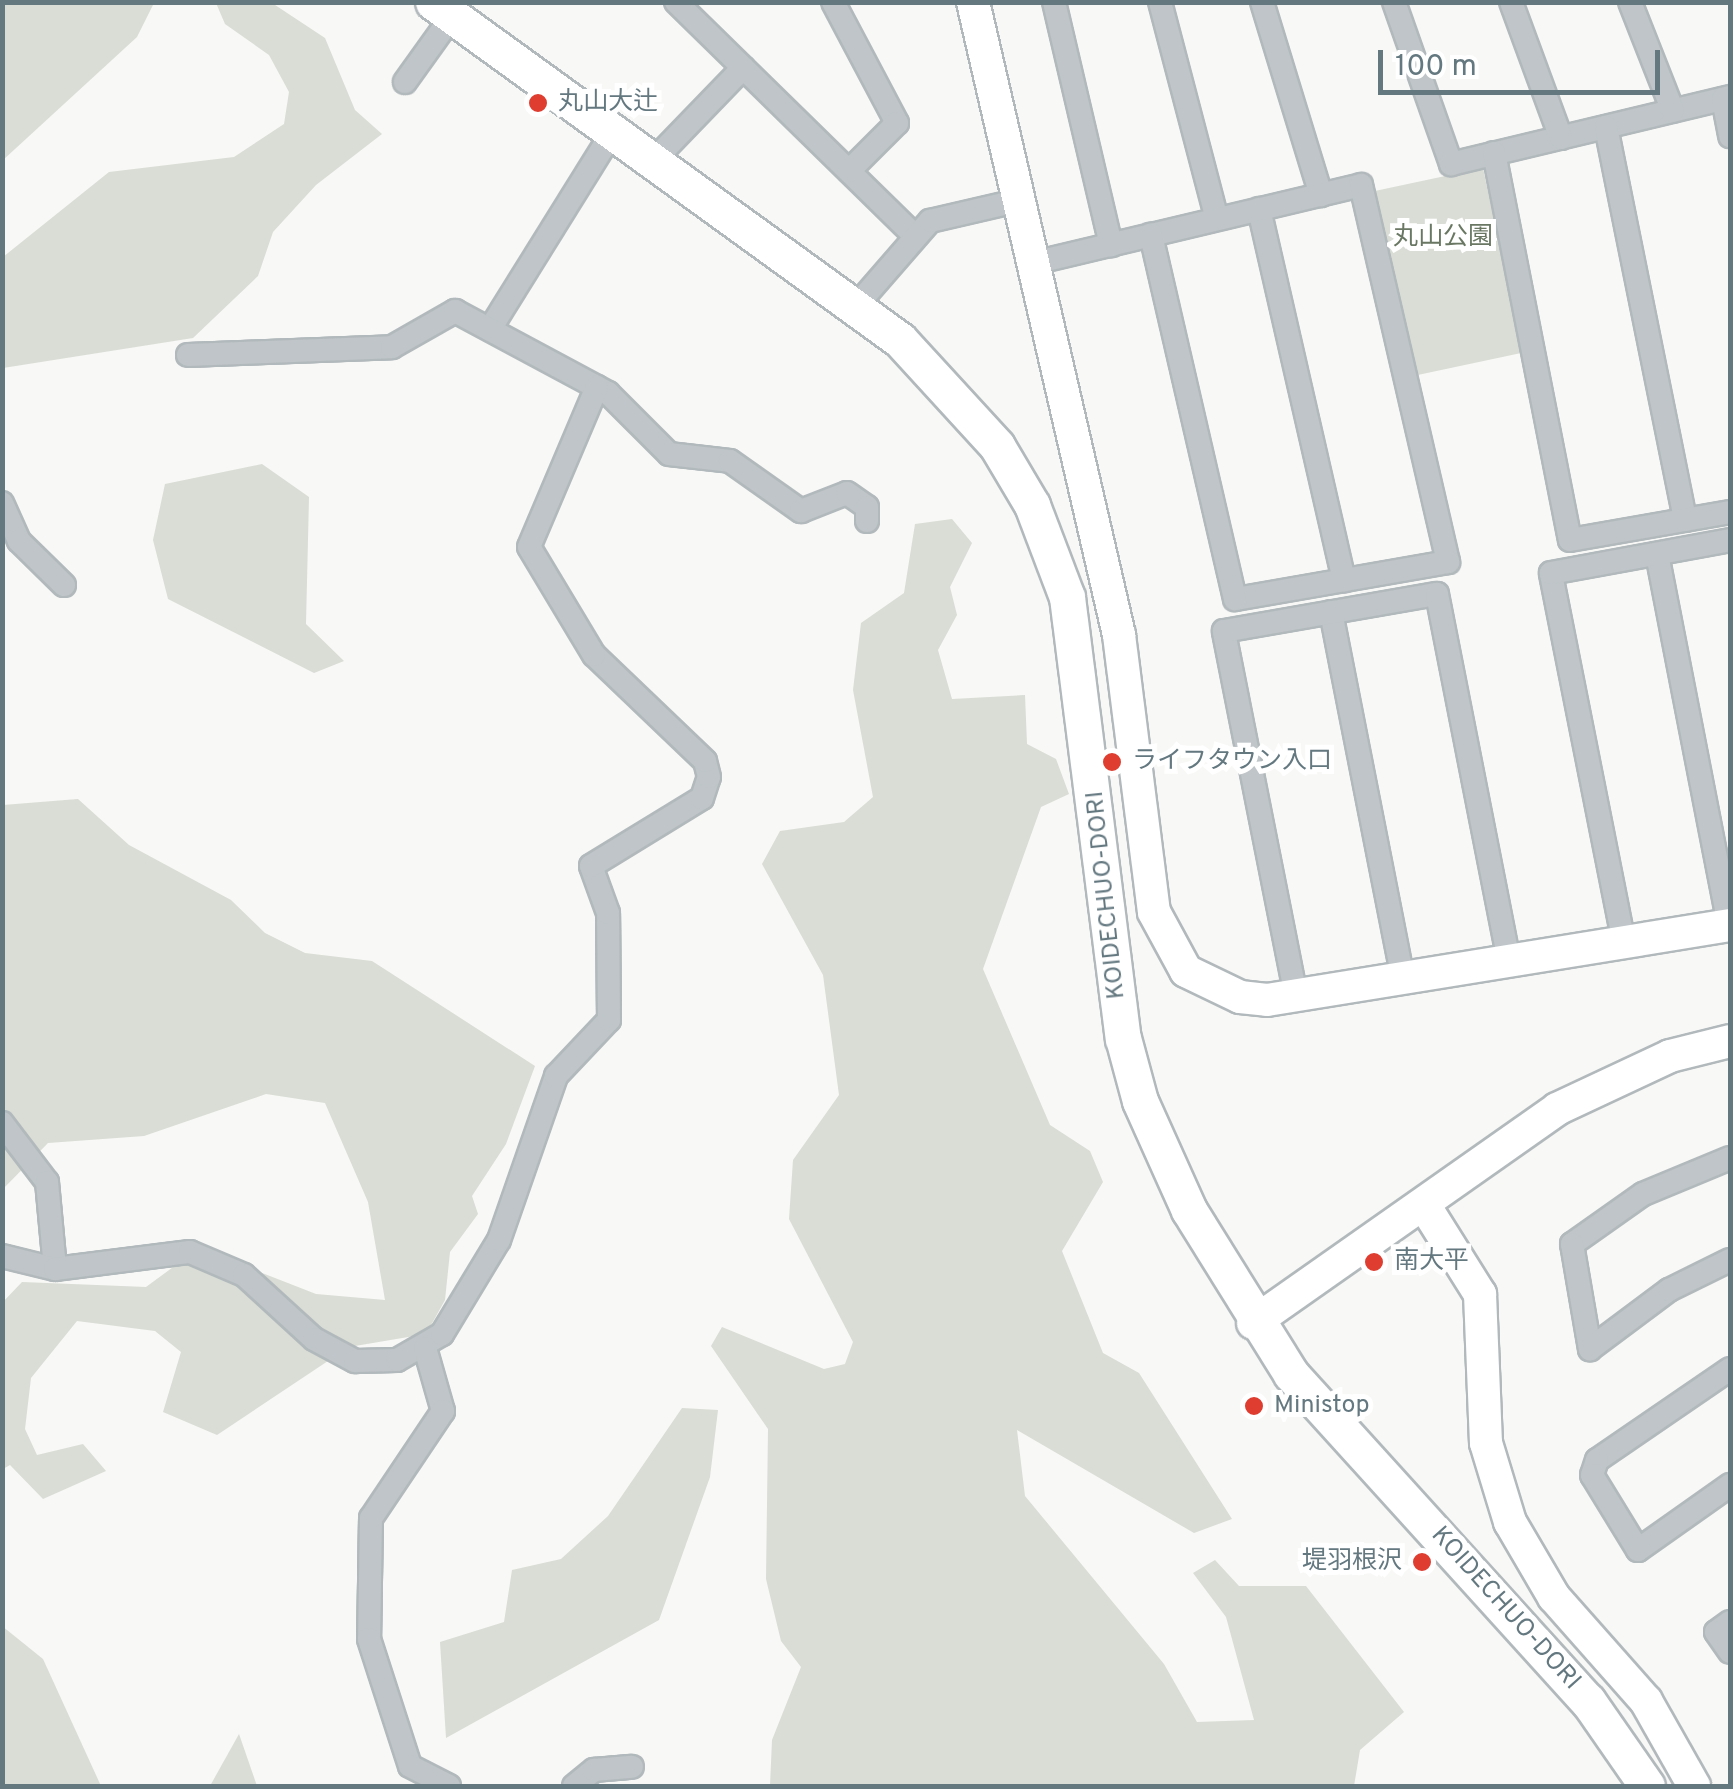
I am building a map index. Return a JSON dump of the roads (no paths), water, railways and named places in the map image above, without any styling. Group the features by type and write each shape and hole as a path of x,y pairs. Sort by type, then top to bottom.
{"main road":[{"name":"KOIDECHUO-DORI","path":"450,7 856,306 945,383 1032,506 1070,615 1124,1038 1140,1101 1253,1323 1588,1701 1647,1786"}],"street":[{"path":"676,2 915,236"},
{"path":"834,2 897,122 849,171"},
{"path":"973,2 1119,635 1165,944 1210,987 1240,997 1296,996 1730,925 1657,554"},
{"path":"1054,2 1111,244"},
{"path":"1160,2 1218,219"},
{"path":"1262,2 1321,195"},
{"path":"1394,2 1451,164 1727,98 1730,136"},
{"path":"1510,2 1561,138"},
{"path":"1630,2 1673,111"},
{"path":"406,82 450,7"},
{"path":"655,159 743,68"},
{"path":"1606,127 1685,520"},
{"path":"490,330 614,130"},
{"path":"1494,153 1570,540 1730,512"},
{"path":"1034,263 1111,244 1259,210 1361,185 1448,562 1234,598 1151,235"},
{"path":"856,306 930,221 1021,200"},
{"path":"1259,210 1344,580"},
{"path":"188,355 392,347 455,311 597,387 669,454 730,461 800,511 848,493 867,507 867,521"},
{"path":"2,1256 55,1269 190,1252 244,1274 314,1338 355,1361 426,1348 498,1240 556,1076 609,1020 608,913 590,866 702,798 709,777 705,761 594,655 529,546 597,387"},
{"path":"2,503 19,541 64,585"},
{"path":"1624,942 1551,573 1730,540"},
{"path":"1296,996 1224,631 1437,594 1509,961"},
{"path":"1331,612 1403,978"},
{"path":"1253,1323 1426,1208 1598,1086 1730,1041"},
{"path":"2,1123 46,1182 55,1269"},
{"path":"1730,1158 1643,1194 1572,1244 1590,1349 1730,1260"},
{"path":"1426,1208 1480,1294 1486,1442 1510,1522 1554,1598 1646,1702 1694,1786"},
{"path":"426,1348 443,1411 371,1518 368,1639 410,1766 449,1786"},
{"path":"1730,1370 1597,1460 1592,1475 1638,1550 1730,1485"},
{"path":"1730,1622 1716,1632 1730,1652"},
{"path":"574,1786 594,1770 632,1767"}],"place":[{"name":"丸山大辻","path":"538,103"},
{"name":"ライフタウン入口","path":"1112,762"},
{"name":"南大平","path":"1374,1262"},
{"name":"Ministop","path":"1254,1406"},
{"name":"堤羽根沢","path":"1422,1562"}],"park label":[{"name":"丸山公園","path":"1443,238"}]}
